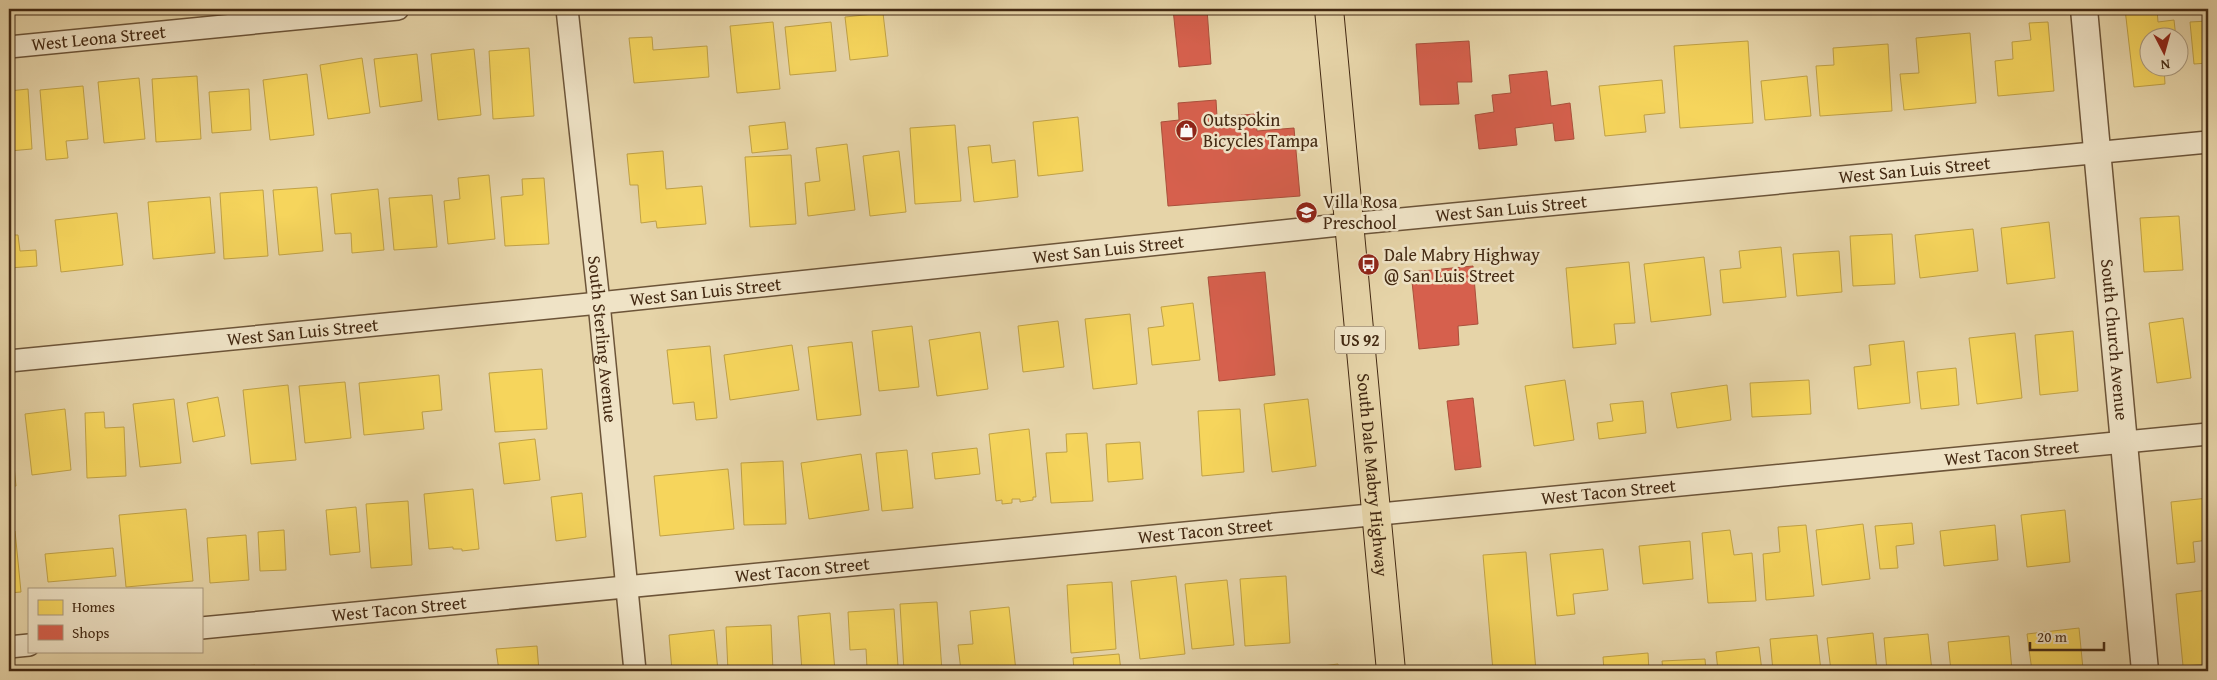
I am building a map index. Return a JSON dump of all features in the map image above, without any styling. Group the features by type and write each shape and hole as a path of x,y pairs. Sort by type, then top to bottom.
{"main road":[{"name":"South Dale Mabry Highway","path":"1329,9 1391,671"}],"street":[{"name":"West Leona Street","path":"9,47 398,9"},
{"name":"South Sterling Avenue","path":"567,9 600,303 635,671"},
{"name":"South Church Avenue","path":"2084,9 2145,671"},
{"name":"West San Luis Street","path":"9,361 600,303 1349,224 2208,142"},
{"name":"West Tacon Street","path":"202,628 1377,516 2208,434"},
{"path":"9,647 28,645"}],"building: Homes":[{"path":"2125,9 2157,9 2158,22 2174,20 2175,28 2140,28 2140,78 2165,78 2165,84 2134,87"},
{"path":"883,13 888,56 850,60 845,17"},
{"path":"2208,21 2208,63 2194,64 2190,22"},
{"path":"773,22 780,89 737,93 730,26"},
{"path":"831,22 836,71 790,75 785,27"},
{"path":"2048,22 2054,91 1998,96 1995,61 2013,59 2012,42 2031,40 2029,23"},
{"path":"1970,33 1976,103 1904,110 1900,74 1919,73 1916,38"},
{"path":"652,37 653,50 707,46 709,77 634,83 629,38"},
{"path":"1748,41 1753,123 1680,128 1674,46"},
{"path":"1888,44 1892,111 1820,116 1816,66 1834,65 1833,48"},
{"path":"529,48 534,116 493,119 489,51"},
{"path":"474,49 481,115 438,120 431,54"},
{"path":"417,54 422,101 380,107 374,59"},
{"path":"362,58 370,113 328,119 320,65"},
{"path":"307,74 314,135 270,140 263,80"},
{"path":"197,76 201,139 156,142 152,79"},
{"path":"1807,76 1811,116 1765,120 1761,81"},
{"path":"139,78 145,139 104,143 98,82"},
{"path":"1662,80 1665,113 1644,115 1646,132 1605,136 1599,86"},
{"path":"83,86 88,139 66,141 68,158 46,160 40,90"},
{"path":"28,89 32,149 9,151 9,91"},
{"path":"249,89 251,130 212,133 209,92"},
{"path":"1078,117 1083,171 1038,176 1033,122"},
{"path":"785,122 788,149 752,153 749,126"},
{"path":"955,125 961,201 915,204 910,128"},
{"path":"847,144 855,210 808,216 805,183 820,181 816,148"},
{"path":"990,145 992,163 1015,160 1018,197 974,202 968,147"},
{"path":"663,151 666,189 702,186 706,224 657,228 656,221 641,223 638,185 630,185 627,154"},
{"path":"899,151 906,212 870,216 863,156"},
{"path":"791,155 796,224 750,227 745,157"},
{"path":"489,175 495,239 448,244 444,201 460,199 458,178"},
{"path":"544,178 549,244 505,246 501,197 523,195 522,179"},
{"path":"317,187 323,251 279,255 273,190"},
{"path":"378,189 384,250 352,253 351,233 335,234 331,194"},
{"path":"263,190 268,256 224,259 220,193"},
{"path":"432,195 437,247 394,250 389,198"},
{"path":"210,197 215,253 153,259 148,202"},
{"path":"117,213 123,265 61,272 55,220"},
{"path":"2179,216 2183,270 2144,272 2140,218"},
{"path":"2049,222 2055,278 2007,284 2001,228"},
{"path":"1973,229 1978,271 1920,278 1915,235"},
{"path":"1892,234 1895,284 1853,286 1850,236"},
{"path":"9,235 18,235 20,251 36,250 37,266 9,268"},
{"path":"1781,247 1786,297 1723,303 1720,270 1741,268 1739,251"},
{"path":"1839,251 1842,292 1797,296 1793,254"},
{"path":"1704,257 1711,315 1651,322 1644,264"},
{"path":"1629,262 1635,323 1614,324 1616,344 1573,348 1566,268"},
{"path":"1193,303 1200,360 1152,365 1148,328 1164,326 1161,307"},
{"path":"1130,314 1137,384 1093,389 1085,319"},
{"path":"2183,318 2191,378 2157,383 2149,323"},
{"path":"1058,321 1064,367 1023,372 1018,326"},
{"path":"912,326 919,387 879,391 872,331"},
{"path":"2073,331 2078,391 2040,395 2035,335"},
{"path":"980,332 988,389 937,396 929,340"},
{"path":"2015,333 2022,398 1977,404 1969,338"},
{"path":"1904,341 1910,403 1858,409 1854,367 1871,365 1869,345"},
{"path":"852,342 861,415 817,420 808,347"},
{"path":"792,345 799,390 730,400 724,355"},
{"path":"710,346 717,418 696,420 694,402 673,404 667,350"},
{"path":"1956,368 1959,405 1921,409 1917,372"},
{"path":"542,369 547,429 495,432 489,373"},
{"path":"439,375 442,410 422,412 424,429 364,435 359,383"},
{"path":"1565,380 1574,440 1534,446 1525,386"},
{"path":"1809,380 1811,414 1752,417 1750,383"},
{"path":"345,382 351,438 305,443 299,386"},
{"path":"288,385 296,460 251,464 243,390"},
{"path":"1727,385 1731,420 1677,428 1671,393"},
{"path":"218,397 225,436 193,442 187,403"},
{"path":"174,399 181,463 140,467 133,404"},
{"path":"1308,399 1316,466 1272,472 1264,404"},
{"path":"1643,401 1646,433 1599,439 1597,423 1613,421 1610,404"},
{"path":"65,409 71,470 32,475 25,414"},
{"path":"1240,409 1244,472 1202,476 1198,411"},
{"path":"104,412 105,428 124,427 126,476 87,478 85,413"},
{"path":"1029,429 1036,497 1033,497 1033,500 1020,502 1020,499 1012,499 1012,503 1002,504 1002,500 996,501 989,434"},
{"path":"1087,433 1093,501 1051,503 1046,453 1067,452 1066,434"},
{"path":"535,439 540,480 504,484 499,443"},
{"path":"1140,442 1143,479 1108,482 1106,444"},
{"path":"12,446 16,486 9,487 9,447"},
{"path":"977,448 980,474 935,479 932,453"},
{"path":"907,450 913,508 882,511 876,453"},
{"path":"861,454 869,510 809,519 801,463"},
{"path":"783,461 786,524 744,525 741,463"},
{"path":"728,469 734,529 660,536 654,476"},
{"path":"473,489 479,549 462,551 462,549 453,549 453,547 429,549 424,494"},
{"path":"582,493 586,537 556,541 551,497"},
{"path":"2208,498 2208,540 2193,542 2195,562 2177,564 2171,502"},
{"path":"408,501 412,565 371,568 366,504"},
{"path":"356,507 360,552 330,555 326,510"},
{"path":"186,509 193,581 126,587 119,515"},
{"path":"2065,510 2070,562 2027,567 2021,515"},
{"path":"1912,523 1914,544 1896,546 1898,568 1880,569 1875,526"},
{"path":"1863,524 1870,579 1822,585 1816,530"},
{"path":"1806,525 1814,596 1766,600 1763,554 1780,552 1778,527"},
{"path":"1995,525 1998,560 1944,566 1940,531"},
{"path":"284,530 286,570 260,571 258,532"},
{"path":"1730,530 1734,555 1752,553 1756,601 1708,603 1702,533"},
{"path":"15,531 21,592 9,593 9,532"},
{"path":"246,535 249,580 210,583 207,538"},
{"path":"1690,541 1693,579 1643,584 1639,546"},
{"path":"113,548 116,576 48,582 45,554"},
{"path":"1603,549 1608,590 1573,594 1575,614 1557,616 1550,554"},
{"path":"1526,552 1536,671 1493,671 1483,555"},
{"path":"1176,576 1185,654 1140,659 1131,581"},
{"path":"1286,576 1290,643 1245,646 1240,579"},
{"path":"1227,580 1234,645 1192,649 1185,584"},
{"path":"1112,582 1116,649 1071,653 1067,585"},
{"path":"2208,590 2208,664 2183,666 2176,594"},
{"path":"937,602 942,671 904,671 900,604"},
{"path":"1009,607 1016,671 961,671 958,645 973,644 970,611"},
{"path":"894,609 898,666 867,668 866,649 850,650 848,612"},
{"path":"830,613 835,671 802,671 798,616"},
{"path":"771,625 773,671 728,671 726,627"},
{"path":"2079,628 2083,669 2032,671 2027,634"},
{"path":"714,630 718,671 672,671 669,635"},
{"path":"1873,633 1877,671 1831,671 1827,638"},
{"path":"1928,634 1932,671 1887,671 1884,638"},
{"path":"1817,635 1821,671 1773,671 1770,639"},
{"path":"2009,636 2012,671 1951,671 1948,642"},
{"path":"537,646 539,671 499,671 496,649"},
{"path":"1759,647 1762,671 1718,671 1716,652"},
{"path":"1648,653 1649,671 1604,671 1603,657"},
{"path":"1119,654 1121,671 1074,671 1073,658"},
{"path":"1705,659 1706,671 1663,671 1662,661"},
{"path":"1338,664 1339,671 1308,671 1307,668"},
{"path":"255,665 256,671 215,671 214,669"},
{"path":"365,668 365,671 327,671"}],"building: Shops":[{"path":"1173,9 1207,9 1211,64 1179,67"},
{"path":"1469,41 1472,82 1457,82 1459,104 1420,105 1416,44"},
{"path":"1547,71 1551,106 1570,103 1574,139 1555,141 1553,123 1515,128 1517,145 1479,149 1475,115 1494,112 1492,95 1511,93 1509,75"},
{"path":"1216,100 1217,117 1255,114 1257,131 1294,128 1300,196 1168,206 1161,122 1179,120 1178,103"},
{"path":"1473,266 1478,324 1458,326 1459,345 1419,349 1411,272"},
{"path":"1265,272 1275,375 1219,381 1208,277"},
{"path":"1473,398 1481,467 1455,470 1447,401"}],"place":[{"name":"Outspokin Bicycles Tampa","path":"1187,130"},
{"name":"Villa Rosa Preschool","path":"1307,212"},
{"name":"Dale Mabry Highway @ San Luis Street","path":"1368,265"}]}
